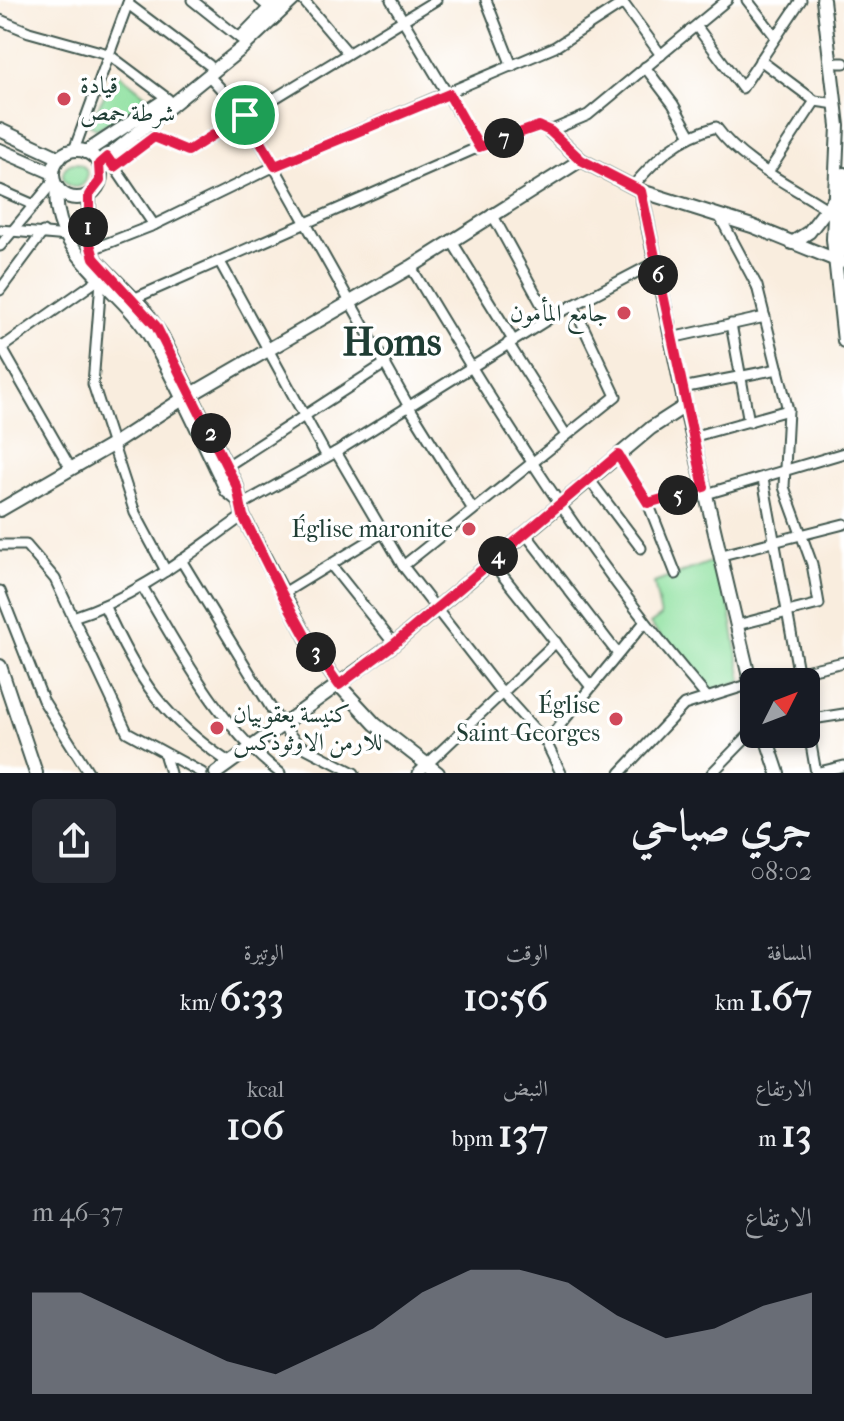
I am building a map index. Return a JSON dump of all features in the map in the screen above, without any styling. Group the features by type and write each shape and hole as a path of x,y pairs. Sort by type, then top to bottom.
{"main road":[{"path":"0,130 60,158 80,151 168,99 209,70 293,0"},
{"path":"826,0 841,63 837,199 844,341"},
{"path":"826,0 840,101"},
{"path":"269,3 241,39 107,163 100,181 89,195 90,250 100,268 156,326 227,491 240,507 307,639 339,685 375,724 421,769 438,773"},
{"path":"550,131 581,160 636,189 841,262"},
{"path":"0,150 55,180 72,197 89,195"},
{"path":"80,151 107,163"},
{"path":"60,158 55,180 60,219 68,236 100,280 142,323 227,466 237,487 240,507"},
{"path":"0,510 112,445 186,397 411,267 581,160"},
{"path":"792,243 809,232 837,199 844,174"},
{"path":"636,189 656,262 692,437 749,668"},
{"path":"60,219 88,222"},
{"path":"216,773 394,644 651,428 685,406"},
{"path":"0,666 6,701 36,773"},
{"path":"770,748 778,773"}],"street":[{"path":"192,0 241,39"},
{"path":"303,0 348,53"},
{"path":"391,0 479,147"},
{"path":"154,225 107,163 154,137 188,151 436,0"},
{"path":"486,0 512,66"},
{"path":"133,299 479,147 539,126 550,131 588,115 727,0"},
{"path":"747,0 775,36"},
{"path":"697,27 742,88 801,0"},
{"path":"80,151 108,54 129,2 209,70 245,115 408,405 472,508"},
{"path":"90,250 154,225 275,166 555,47 623,3 661,55"},
{"path":"0,20 29,32 108,54 168,99"},
{"path":"760,60 815,101 840,101"},
{"path":"645,67 673,104 690,134"},
{"path":"769,171 815,101"},
{"path":"636,189 665,149 690,134 716,127 727,142 769,171 837,199"},
{"path":"0,246 5,231 55,180"},
{"path":"0,190 32,204"},
{"path":"492,214 549,318"},
{"path":"720,217 757,286 765,317 788,410 784,487 812,564 819,604 737,625"},
{"path":"5,231 68,236"},
{"path":"0,290 43,232"},
{"path":"451,240 566,435"},
{"path":"220,262 306,418 403,566 501,692 546,742 561,773"},
{"path":"73,617 105,607 143,588 181,560 240,507 549,318 656,262"},
{"path":"411,267 530,464 644,623 706,696"},
{"path":"71,469 1,346 100,280"},
{"path":"100,280 93,384 135,513 166,571"},
{"path":"403,566 616,396 573,305"},
{"path":"671,338 765,317"},
{"path":"731,324 749,422"},
{"path":"227,466 306,418 386,363"},
{"path":"682,388 778,369"},
{"path":"692,437 788,410"},
{"path":"648,503 763,479 844,453"},
{"path":"618,455 648,503 676,574"},
{"path":"589,479 641,548"},
{"path":"763,479 797,668"},
{"path":"722,555 801,538 844,524"},
{"path":"282,594 382,533"},
{"path":"525,533 618,654"},
{"path":"0,545 26,545 41,559 73,617 127,732 202,773"},
{"path":"181,560 282,726 298,744 354,773"},
{"path":"491,561 591,687"},
{"path":"331,565 394,644"},
{"path":"143,588 175,641 249,749 280,773"},
{"path":"0,591 24,661 43,700 89,773"},
{"path":"105,607 127,657 153,698 198,742 230,763"},
{"path":"546,742 644,623"},
{"path":"421,769 556,642"},
{"path":"820,670 844,662"},
{"path":"620,773 684,705 740,687"},
{"path":"820,717 844,714"},
{"path":"712,773 740,744"},
{"path":"811,748 816,773 844,766"},
{"path":"164,753 170,773"}],"green space":[{"path":"117,72 153,101 96,129 89,124"},
{"path":"75,163 84,166 87,175 84,184 75,187 66,184 63,175 66,166"},
{"path":"721,558 740,682 708,692 650,624 661,616 654,583"}],"place":[{"name":"قيادة شرطة حمص","path":"64,99"},
{"name":"جامع المأمون","path":"624,313"},
{"name":"Église maronite","path":"469,529"},
{"name":"Église Saint-Georges","path":"616,719"},
{"name":"كنيسة يعقوبيان للارمن الاوثوذكس","path":"217,728"}],"district":[{"name":"Homs","path":"392,342"}],"route":[{"path":"449,94 479,147 539,126 550,131 581,160 641,191 704,487 648,503 618,455 394,644 339,685 307,639 282,594 243,516 237,499 237,487 162,336 143,308 100,268 90,250 89,195 98,186 101,175 99,164 107,157 114,167 154,137 188,151 245,115 275,166 449,94"}]}
